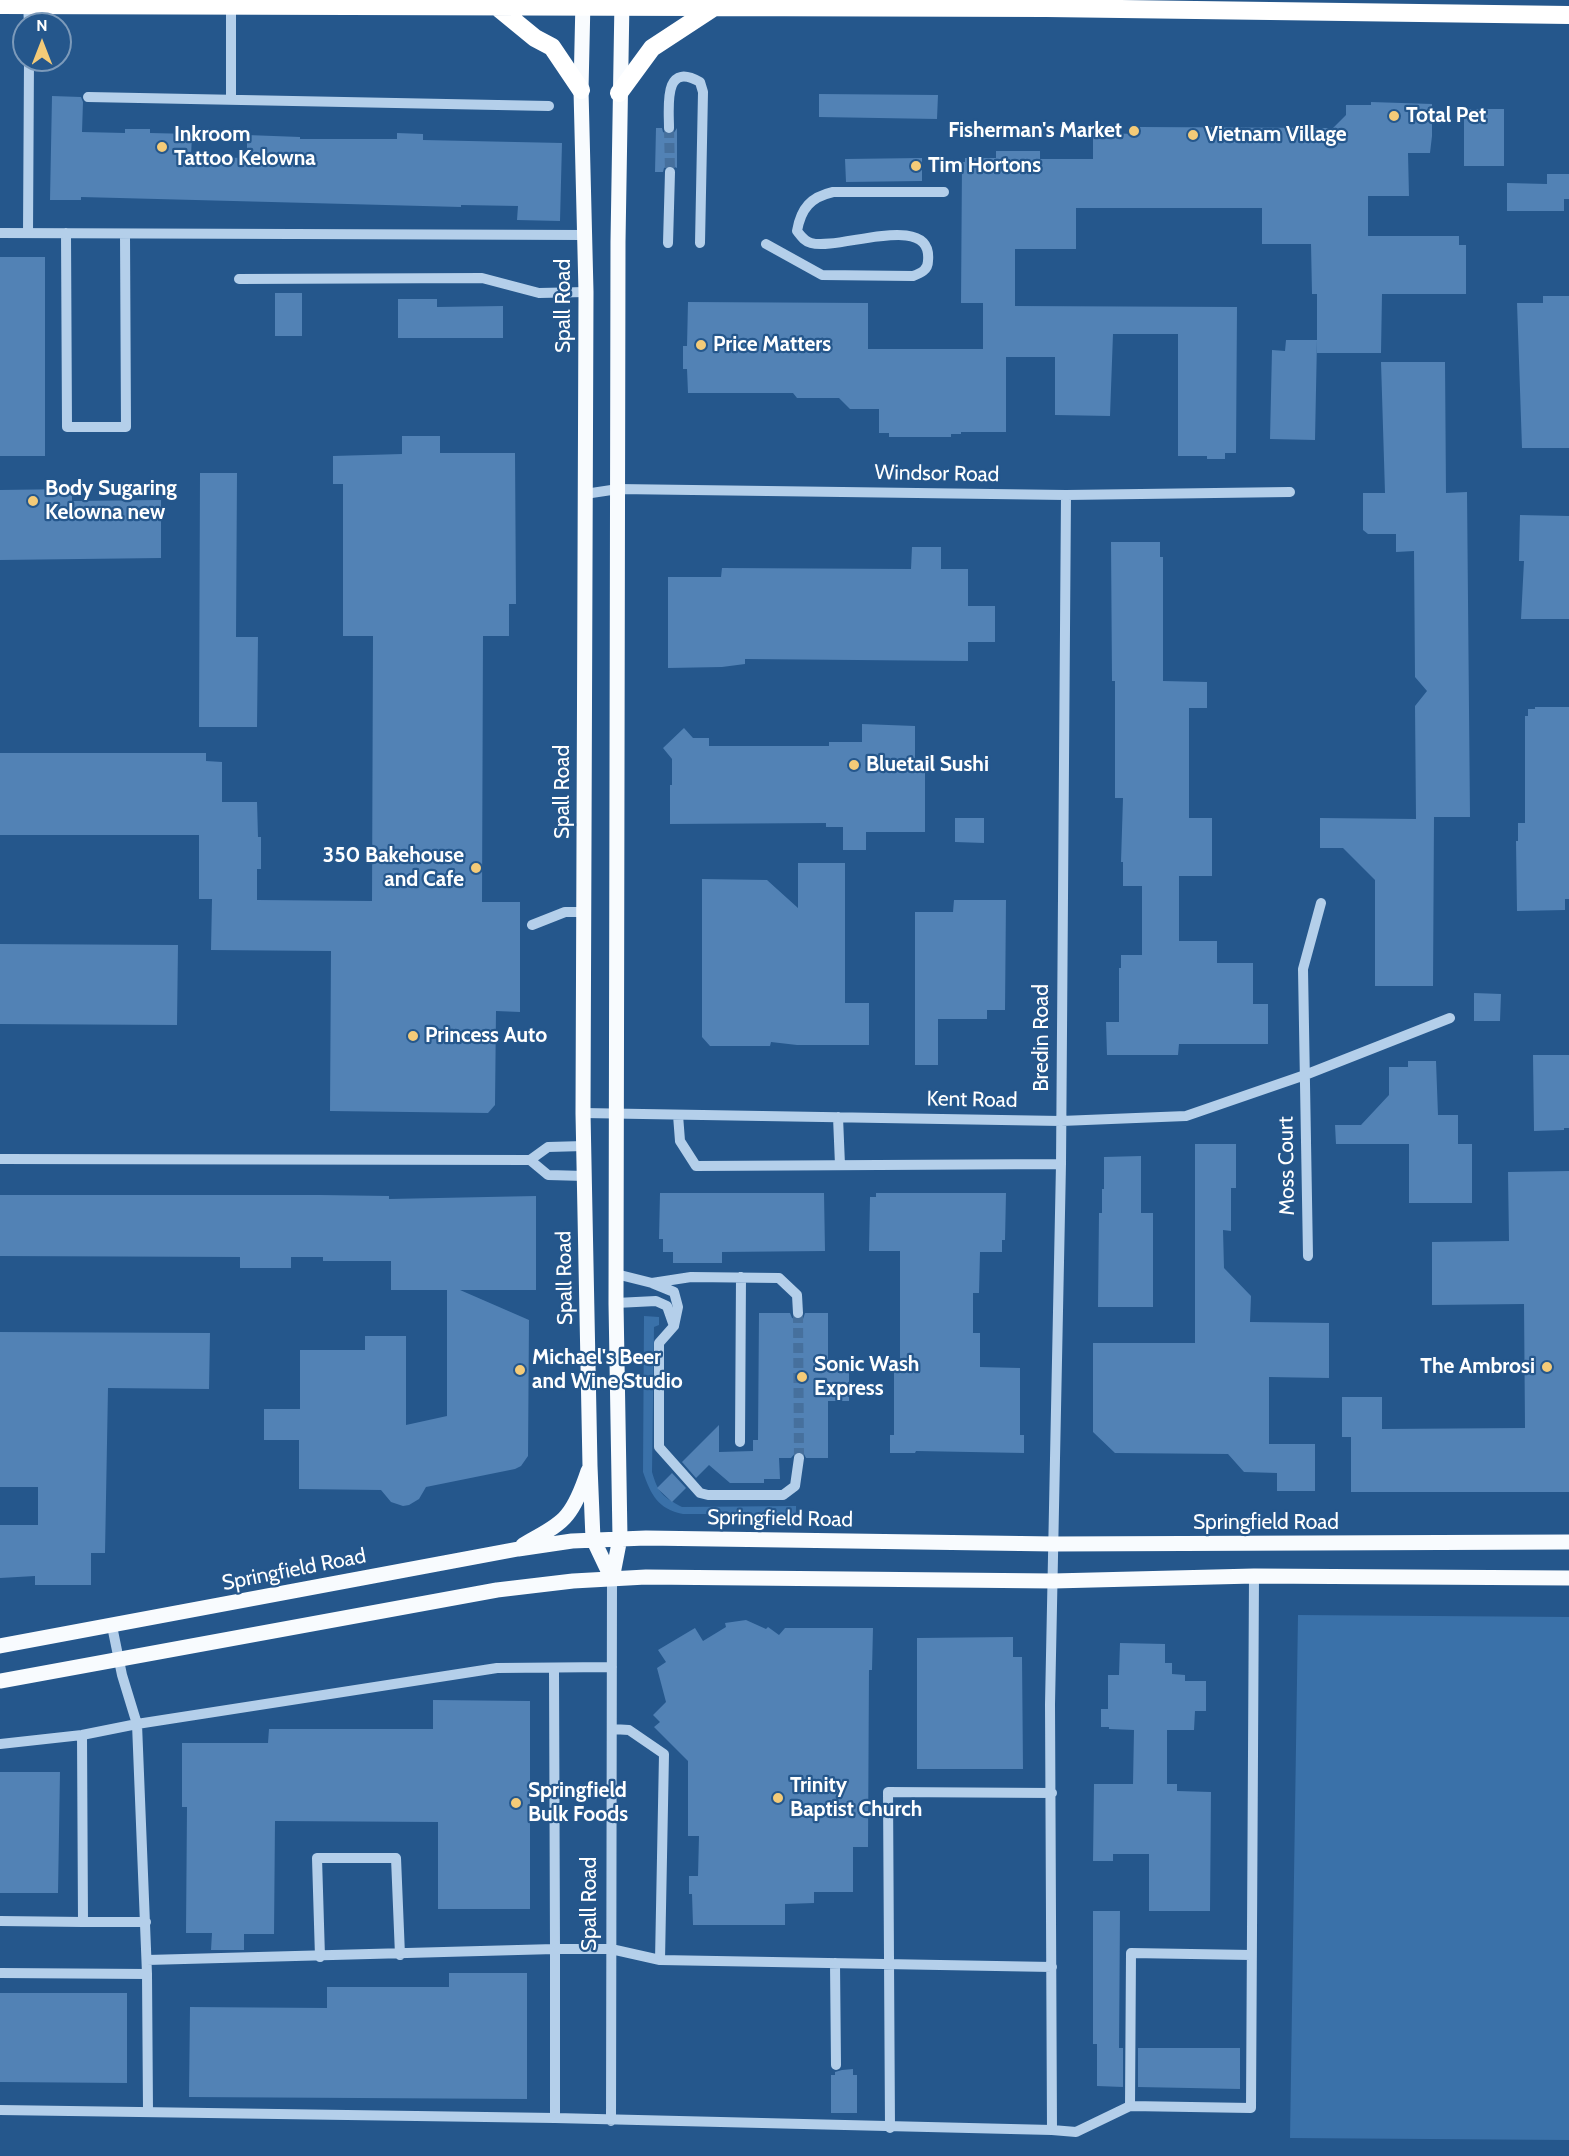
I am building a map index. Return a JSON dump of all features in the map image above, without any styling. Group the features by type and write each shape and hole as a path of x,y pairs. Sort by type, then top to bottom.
{"highway":[{"path":"0,5 622,4 713,8 1046,8 1569,15"},
{"path":"496,6 535,38 552,47 581,90"},
{"path":"620,93 652,48 713,8"}],"main road":[{"name":"Spall Road","path":"583,4 581,90 586,292 583,1113 593,1539 612,1579"},
{"name":"Spall Road","path":"612,1579 620,1538 616,1274 622,4"},
{"path":"518,1549 568,1515 590,1466"},
{"name":"Springfield Road","path":"0,1646 518,1549 593,1539 1054,1544 1569,1542"},
{"path":"0,1681 497,1590 612,1579 646,1577 1053,1581 1254,1576 1569,1578"}],"street":[{"path":"28,4 28,12"},
{"path":"231,5 231,100"},
{"path":"28,233 29,72"},
{"path":"669,128 669,89 682,76 690,76 700,82 703,92 700,243"},
{"path":"88,97 549,106"},
{"path":"668,243 670,172"},
{"path":"766,244 822,275 913,276 924,272 928,264 928,248 923,240 912,235 899,234 839,243 812,243 804,240 797,231 802,211 819,195 834,192 944,192"},
{"path":"0,233 585,235"},
{"path":"66,233 67,428 126,427 125,234"},
{"path":"240,279 482,278 539,292 586,292"},
{"name":"Windsor Road","path":"585,494 618,489 1066,495 1290,492"},
{"name":"Bredin Road","path":"1052,2130 1050,1704 1061,1164 1066,495"},
{"name":"Moss Court","path":"1308,1256 1303,969 1322,903"},
{"path":"532,925 565,912 583,912"},
{"name":"Kent Road","path":"583,1113 1061,1121 1186,1116 1305,1075 1450,1018"},
{"path":"678,1115 680,1141 696,1166 1061,1164"},
{"path":"838,1117 840,1165"},
{"path":"0,1159 530,1160 548,1147 584,1146"},
{"path":"530,1160 548,1175 585,1176"},
{"path":"616,1274 652,1283 674,1292 678,1307 674,1326 659,1343 659,1447 693,1487 700,1493 708,1495 783,1495 795,1486 799,1458"},
{"path":"652,1283 691,1277 779,1278 797,1295 798,1313"},
{"path":"740,1442 741,1277"},
{"path":"616,1303 656,1301 667,1306 674,1326"},
{"path":"0,2110 555,2118 1076,2132 1130,2106 1251,2108 1254,1576"},
{"name":"Spall Road","path":"611,2121 612,1579"},
{"path":"112,1626 122,1675 137,1724 146,1922 148,2111"},
{"path":"0,1744 82,1735 137,1724 497,1668 612,1667"},
{"path":"554,1668 555,2118"},
{"path":"612,1729 629,1730 664,1754 660,1960"},
{"path":"82,1735 83,1922"},
{"path":"890,2128 888,1792 1052,1793"},
{"path":"320,1957 317,1858 396,1858 400,1955"},
{"path":"0,1921 146,1922"},
{"path":"147,1960 611,1949 660,1960 1052,1967"},
{"path":"1130,2106 1131,1953 1251,1955"},
{"path":"836,1963 836,2065"},
{"path":"0,1973 147,1974"}],"shaded area":[{"path":"644,1316 659,1317 659,1325 654,1327 652,1472 662,1494 682,1507 796,1506 796,1514 683,1514 667,1509 657,1500 643,1472"},
{"path":"1298,1615 1569,1617 1569,2140 1290,2138"}],"building":[{"path":"819,94 938,95 937,119 819,117"},
{"path":"52,96 81,97 83,102 82,132 125,133 125,129 150,129 150,133 192,134 191,157 247,158 247,135 300,137 300,139 397,139 397,133 423,134 423,140 562,143 560,221 517,220 518,206 461,205 461,207 81,197 81,200 50,200"},
{"path":"1371,102 1432,104 1432,136 1430,153 1408,153 1409,196 1368,196 1368,236 1459,236 1459,245 1466,245 1466,294 1382,294 1381,353 1317,353 1317,294 1312,294 1311,244 1262,244 1262,208 1076,208 1076,249 1015,249 1015,306 1237,307 1236,453 1225,453 1225,459 1207,459 1207,456 1178,456 1178,334 1113,334 1110,416 1055,415 1055,357 1006,357 1006,432 961,432 961,434 951,434 951,437 889,437 889,433 879,433 879,409 850,409 839,398 797,398 793,393 688,393 687,369 683,369 683,346 687,346 688,302 868,303 868,349 983,349 983,303 961,303 962,162 965,162 965,158 996,158 996,151 1040,151 1040,159 1093,159 1093,133 1140,134 1140,127 1333,128 1346,115 1346,105 1371,105"},
{"path":"1464,109 1504,109 1504,166 1464,166"},
{"path":"656,128 662,128 663,132 669,135 673,134 677,128 677,168 670,165 664,168 663,172 655,172"},
{"path":"922,158 922,181 846,182 845,159"},
{"path":"1547,174 1569,174 1569,199 1564,199 1564,211 1507,211 1507,183 1547,184"},
{"path":"0,257 45,257 45,456 0,456"},
{"path":"275,293 302,293 302,336 275,336"},
{"path":"1543,296 1569,296 1569,448 1522,448 1517,303 1543,303"},
{"path":"398,299 437,299 437,307 503,306 503,338 398,338"},
{"path":"1286,340 1317,340 1315,440 1270,439 1272,350 1285,351"},
{"path":"1381,362 1445,362 1446,493 1467,492 1470,817 1434,817 1433,986 1375,986 1375,880 1343,848 1320,848 1320,818 1416,819 1415,706 1427,691 1415,677 1414,551 1396,552 1396,534 1368,534 1363,530 1363,493 1385,493"},
{"path":"402,436 440,436 440,453 515,453 516,604 509,604 509,636 483,636 482,902 520,902 520,1012 496,1011 495,1105 488,1113 330,1111 331,951 211,950 212,899 199,899 199,835 0,835 0,753 206,753 206,761 222,762 222,802 257,802 258,837 261,837 261,869 257,869 257,900 372,901 373,636 343,636 343,484 333,484 333,456 402,454"},
{"path":"200,473 237,473 236,637 258,637 257,727 199,727"},
{"path":"72,489 72,501 161,500 161,558 0,560 0,490"},
{"path":"1520,515 1569,516 1569,619 1521,619 1524,561 1519,561"},
{"path":"1111,542 1160,542 1160,557 1163,557 1163,681 1207,682 1207,708 1189,708 1189,818 1212,818 1212,876 1179,876 1179,941 1217,941 1217,963 1253,963 1253,1004 1268,1004 1268,1044 1179,1044 1178,1055 1107,1055 1106,1022 1119,1022 1121,955 1142,955 1142,886 1123,886 1123,862 1121,862 1123,798 1115,798 1115,681 1112,681"},
{"path":"912,547 941,547 941,569 968,569 968,606 995,606 995,642 968,642 968,661 745,659 745,664 722,667 668,668 668,577 721,577 722,568 911,569"},
{"path":"1535,707 1569,707 1569,899 1565,899 1565,910 1517,911 1516,841 1518,841 1518,823 1525,823 1525,716 1528,716 1528,709 1535,709"},
{"path":"862,724 915,726 915,762 925,762 925,832 866,832 866,850 843,850 843,827 826,827 826,823 670,824 672,759 663,748 684,728 693,738 709,738 709,746 829,746 829,742 862,742"},
{"path":"955,818 984,818 984,843 955,842"},
{"path":"798,863 845,863 845,1003 869,1003 869,1045 797,1045 771,1042 770,1046 710,1046 702,1037 702,879 767,880 798,908"},
{"path":"954,900 1006,900 1005,1010 987,1010 987,1019 938,1019 938,1065 915,1065 915,912 953,912"},
{"path":"0,944 178,945 177,1025 0,1024"},
{"path":"1474,993 1501,994 1500,1021 1474,1021"},
{"path":"1533,1055 1569,1055 1569,1128 1534,1131"},
{"path":"1408,1061 1436,1061 1438,1115 1458,1115 1458,1144 1472,1144 1472,1203 1409,1203 1409,1144 1336,1144 1335,1125 1361,1125 1389,1095 1389,1067 1408,1067"},
{"path":"1195,1144 1236,1144 1236,1188 1231,1188 1231,1231 1223,1230 1224,1268 1251,1296 1250,1322 1329,1323 1329,1378 1269,1377 1269,1444 1315,1444 1315,1491 1277,1491 1277,1473 1244,1472 1228,1454 1115,1453 1093,1432 1093,1343 1195,1343"},
{"path":"1141,1156 1141,1213 1153,1213 1153,1307 1098,1307 1099,1213 1102,1213 1104,1157"},
{"name":"The Ambrosi","path":"1569,1171 1569,1492 1351,1492 1351,1437 1342,1437 1342,1397 1382,1397 1382,1429 1525,1428 1524,1304 1432,1305 1432,1242 1509,1241 1508,1172"},
{"path":"660,1193 824,1193 825,1251 722,1252 722,1263 673,1263 673,1252 663,1252 663,1239 659,1239"},
{"path":"876,1193 1006,1193 1005,1240 1002,1240 1002,1252 980,1252 979,1293 973,1293 973,1333 980,1333 980,1367 1020,1368 1020,1435 1024,1435 1024,1453 916,1451 915,1453 890,1453 890,1435 894,1435 894,1367 900,1367 900,1251 869,1251 870,1197 876,1197"},
{"path":"0,1195 320,1195 389,1196 389,1199 536,1196 536,1290 460,1290 529,1320 528,1456 521,1466 515,1469 426,1487 419,1499 403,1506 391,1502 381,1490 299,1489 299,1440 264,1440 264,1409 300,1409 300,1350 365,1350 365,1336 406,1336 406,1425 447,1416 447,1290 391,1290 391,1261 323,1261 323,1257 291,1257 291,1268 240,1268 240,1257 0,1256"},
{"name":"Sonic Wash Express","path":"759,1313 790,1313 792,1318 798,1320 803,1319 805,1313 828,1313 828,1365 849,1366 849,1401 828,1401 828,1458 806,1458 803,1452 797,1451 791,1458 779,1458 780,1479 764,1479 764,1483 730,1483 709,1465 696,1478 682,1462 719,1425 719,1452 753,1451 753,1440 758,1440"},
{"path":"0,1332 210,1333 209,1389 108,1388 105,1553 91,1553 91,1585 35,1585 35,1576 0,1578 0,1525 38,1525 38,1487 0,1487"},
{"path":"672,1473 686,1488 672,1502 657,1488"},
{"name":"Trinity Baptist Church","path":"746,1620 766,1629 768,1627 779,1635 785,1628 873,1628 872,1670 869,1670 868,1847 853,1847 853,1892 814,1892 814,1903 785,1904 785,1925 693,1925 689,1876 698,1876 699,1836 688,1836 688,1761 654,1727 660,1722 653,1715 666,1702 657,1668 666,1662 658,1650 695,1628 703,1641 726,1627 725,1623"},
{"path":"1013,1637 1013,1657 1022,1657 1023,1769 917,1769 917,1638"},
{"path":"1120,1643 1165,1644 1165,1663 1172,1663 1172,1674 1185,1675 1185,1681 1206,1681 1206,1711 1195,1711 1194,1730 1167,1730 1167,1784 1177,1784 1177,1791 1211,1792 1210,1911 1149,1911 1149,1854 1113,1854 1113,1861 1093,1861 1094,1784 1133,1784 1134,1730 1101,1727 1101,1709 1108,1709 1108,1675 1119,1675"},
{"path":"433,1700 530,1701 530,1909 438,1909 438,1822 275,1821 274,1934 244,1934 244,1950 211,1950 212,1933 186,1933 187,1807 182,1807 182,1743 268,1743 269,1729 433,1729"},
{"path":"0,1772 60,1772 58,1893 0,1893"},
{"path":"1093,1911 1120,1911 1119,2048 1123,2048 1123,2087 1097,2086 1097,2044 1093,2044"},
{"path":"449,1973 527,1973 527,2099 189,2097 190,2007 327,2008 327,1987 449,1987"},
{"path":"0,1993 127,1993 127,2083 0,2082"},
{"path":"1138,2048 1240,2048 1240,2089 1138,2087"},
{"path":"853,2069 853,2075 857,2075 857,2113 831,2113 831,2075 842,2070"}],"tunnel":[{"path":"669,128 670,172"},
{"path":"798,1313 799,1458"}],"place":[{"name":"Total Pet","path":"1394,116"},
{"name":"Fisherman's Market","path":"1134,131"},
{"name":"Vietnam Village","path":"1193,135"},
{"name":"Inkroom Tattoo Kelowna","path":"162,147"},
{"name":"Tim Hortons","path":"916,166"},
{"name":"Price Matters","path":"701,345"},
{"name":"Body Sugaring Kelowna new","path":"33,501"},
{"name":"Bluetail Sushi","path":"854,765"},
{"name":"350 Bakehouse and Cafe","path":"476,868"},
{"name":"Princess Auto","path":"413,1036"},
{"name":"The Ambrosi","path":"1547,1367"},
{"name":"Michael's Beer and Wine Studio","path":"520,1370"},
{"name":"Sonic Wash Express","path":"802,1377"},
{"name":"Trinity Baptist Church","path":"778,1798"},
{"name":"Springfield Bulk Foods","path":"516,1803"}]}
